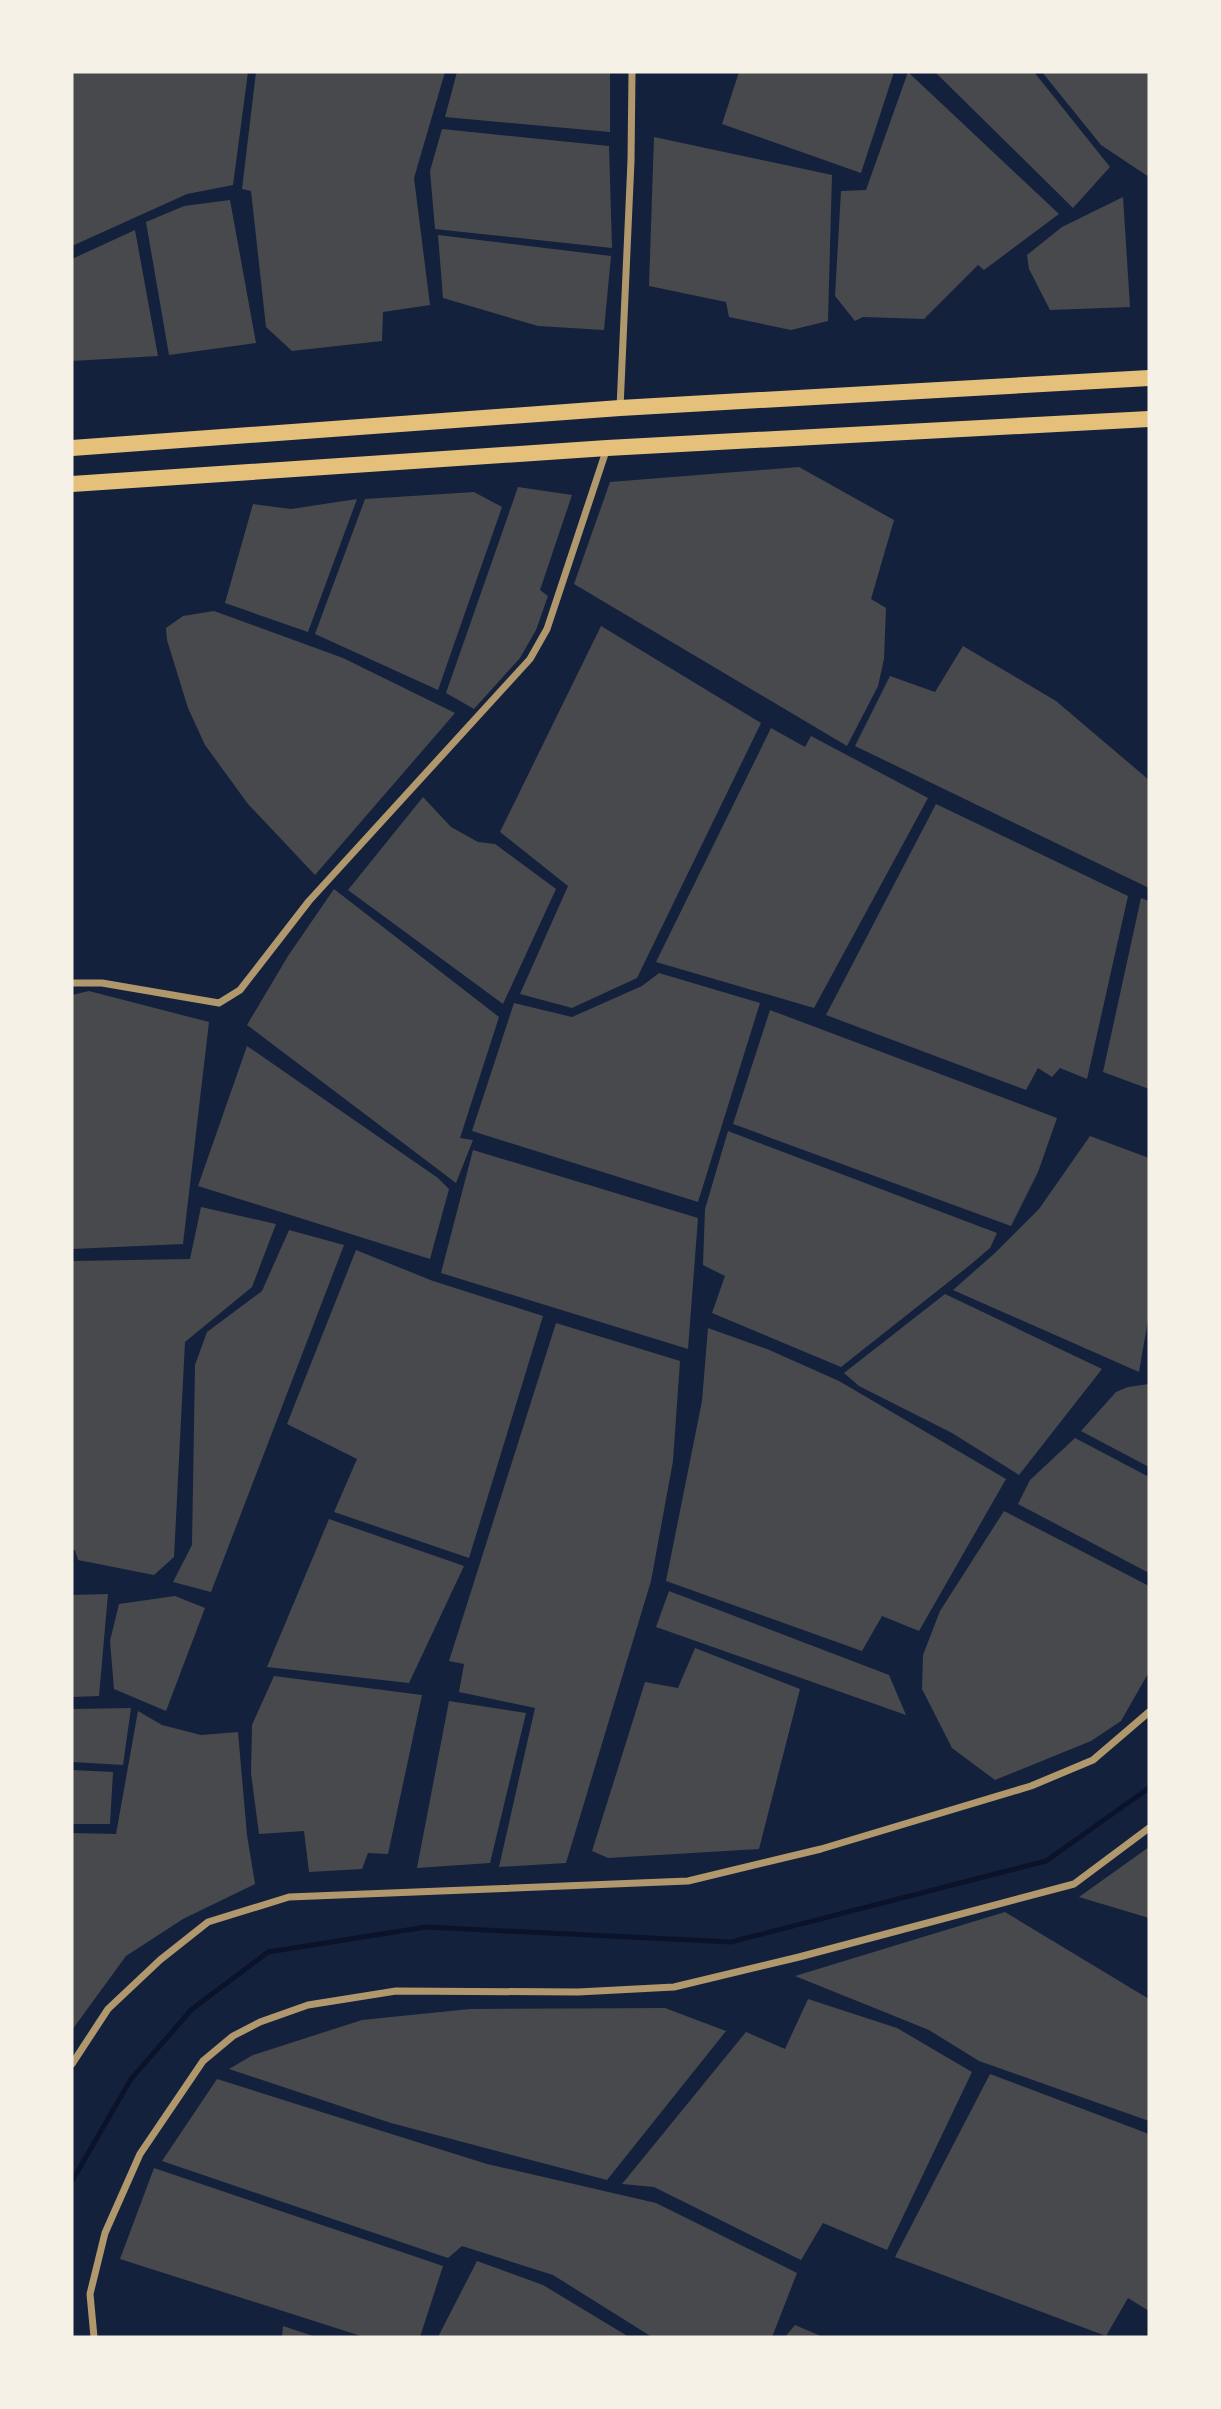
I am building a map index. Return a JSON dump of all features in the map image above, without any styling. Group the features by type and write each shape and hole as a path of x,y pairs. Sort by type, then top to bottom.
{"highway":[{"path":"72,448 620,408 1149,378"},
{"path":"72,484 607,448 1149,419"}],"street":[{"path":"620,408 631,161 632,72"},
{"path":"72,983 102,983 219,1003 240,990 309,901 530,659 547,629 607,448"},
{"path":"72,2064 108,2008 160,1960 208,1922 289,1897 688,1881 821,1849 1031,1786 1093,1760 1149,1712"},
{"path":"94,2337 90,2294 105,2233 140,2154 203,2061 233,2036 260,2022 308,2005 396,1992 578,1992 674,1987 799,1957 1074,1884 1149,1828"}],"building":[{"path":"72,72 248,72 233,185 187,194 72,246"},
{"path":"256,72 445,72 414,178 430,305 383,312 382,341 292,351 266,327 251,191 242,189"},
{"path":"457,72 610,72 610,132 445,117"},
{"path":"739,72 894,72 861,173 722,124"},
{"path":"908,72 1059,214 984,270 978,265 924,319 863,317 855,321 835,296 841,191 866,190"},
{"path":"935,72 1034,72 1110,167 1073,208"},
{"path":"1042,72 1149,72 1149,177 1101,145"},
{"path":"442,129 609,146 612,248 435,229 430,171"},
{"path":"654,137 832,175 828,321 791,330 729,317 726,302 649,286"},
{"path":"1123,197 1130,307 1050,310 1029,269 1027,255 1062,227"},
{"path":"230,200 256,343 169,355 146,222 184,206"},
{"path":"135,230 158,356 72,361 72,259"},
{"path":"438,235 611,256 604,330 538,326 443,298"},
{"path":"799,467 894,520 871,599 886,608 884,659 878,686 847,746 574,584 610,482"},
{"path":"518,487 572,495 540,590 548,596 536,630 520,658 474,709 446,693"},
{"path":"474,492 502,507 438,690 315,634 365,499"},
{"path":"357,499 308,632 225,603 253,504 291,509"},
{"path":"214,611 343,658 455,713 315,875 248,804 205,745 188,708 167,640 166,628 183,616"},
{"path":"601,626 761,723 637,978 572,1008 520,994 568,886 500,832"},
{"path":"963,646 1056,701 1149,780 1149,888 855,746 890,676 935,692"},
{"path":"771,728 805,747 811,736 928,798 814,1008 656,962"},
{"path":"423,797 451,827 478,842 495,844 556,889 503,1004 348,890"},
{"path":"936,804 1128,896 1087,1079 1060,1068 1052,1077 1038,1068 1026,1090 826,1015"},
{"path":"334,889 499,1017 460,1138 473,1140 456,1183 247,1025 288,956"},
{"path":"1141,898 1149,901 1149,1089 1103,1072"},
{"path":"659,973 760,1003 698,1202 472,1131 514,1003 572,1017 642,986"},
{"path":"89,991 209,1022 183,1244 72,1249 72,995"},
{"path":"770,1010 1057,1118 1038,1172 1011,1226 733,1124"},
{"path":"247,1046 438,1178 449,1189 430,1259 198,1186"},
{"path":"728,1131 997,1233 990,1248 841,1367 712,1313 725,1276 703,1265 705,1209"},
{"path":"1090,1136 1149,1158 1149,1314 1139,1372 953,1290 1039,1209"},
{"path":"473,1150 698,1218 688,1349 441,1273"},
{"path":"201,1207 276,1224 252,1287 185,1342 174,1557 154,1575 78,1560 75,1550 72,1550 72,1261 190,1259"},
{"path":"289,1230 344,1245 211,1592 173,1582 192,1545 195,1365 207,1332 262,1291"},
{"path":"356,1250 433,1281 543,1316 469,1558 334,1512 357,1459 287,1424"},
{"path":"945,1294 1102,1369 1019,1475 952,1433 859,1386 844,1373"},
{"path":"556,1323 680,1361 673,1461 651,1581 566,1863 499,1867 535,1708 459,1692 464,1664 449,1661"},
{"path":"708,1328 767,1349 839,1381 1006,1479 919,1631 882,1616 862,1651 666,1581 702,1401"},
{"path":"1149,1384 1149,1467 1081,1431 1116,1392"},
{"path":"1075,1438 1149,1477 1149,1573 1018,1504 1030,1480"},
{"path":"1004,1511 1149,1586 1149,1672 1121,1721 1091,1741 995,1780 952,1748 922,1689 923,1655 940,1611"},
{"path":"329,1519 464,1566 409,1683 267,1667"},
{"path":"669,1591 889,1675 906,1715 656,1627"},
{"path":"108,1594 99,1696 72,1697 72,1595"},
{"path":"175,1596 205,1608 166,1711 114,1689 110,1641 119,1604"},
{"path":"695,1648 800,1689 759,1849 608,1858 592,1851 645,1682 678,1688"},
{"path":"274,1676 422,1695 388,1854 368,1853 362,1869 309,1872 304,1831 259,1834 251,1773 252,1725"},
{"path":"449,1701 526,1713 490,1863 417,1868"},
{"path":"131,1708 123,1765 72,1762 72,1709"},
{"path":"138,1711 162,1725 201,1735 238,1732 247,1835 255,1884 183,1919 126,1956 72,2030 72,1833 116,1834"},
{"path":"72,1770 113,1772 110,1824 72,1824"},
{"path":"1149,1847 1149,1918 1079,1897"},
{"path":"1005,1912 1149,1999 1149,2121 979,2061 929,2030 795,1976"},
{"path":"808,1999 897,2028 972,2072 887,2250 823,2223 801,2260 654,2187 622,2184 746,2032 785,2049"},
{"path":"665,2008 726,2031 607,2180 391,2123 229,2069 253,2055 362,2020 470,2009"},
{"path":"990,2074 1149,2134 1149,2311 1128,2298 1106,2336 895,2257"},
{"path":"217,2079 487,2164 656,2203 797,2273 772,2337 652,2337 553,2275 462,2246 448,2258 162,2161"},
{"path":"154,2168 443,2266 420,2337 364,2337 120,2259"},
{"path":"477,2261 543,2285 629,2337 438,2337"},
{"path":"795,2325 823,2337 785,2337"},
{"path":"283,2326 316,2337 282,2337"}],"waterway":[{"path":"72,2181 131,2079 192,2009 268,1952 426,1927 731,1942 1046,1861 1149,1788"}]}
